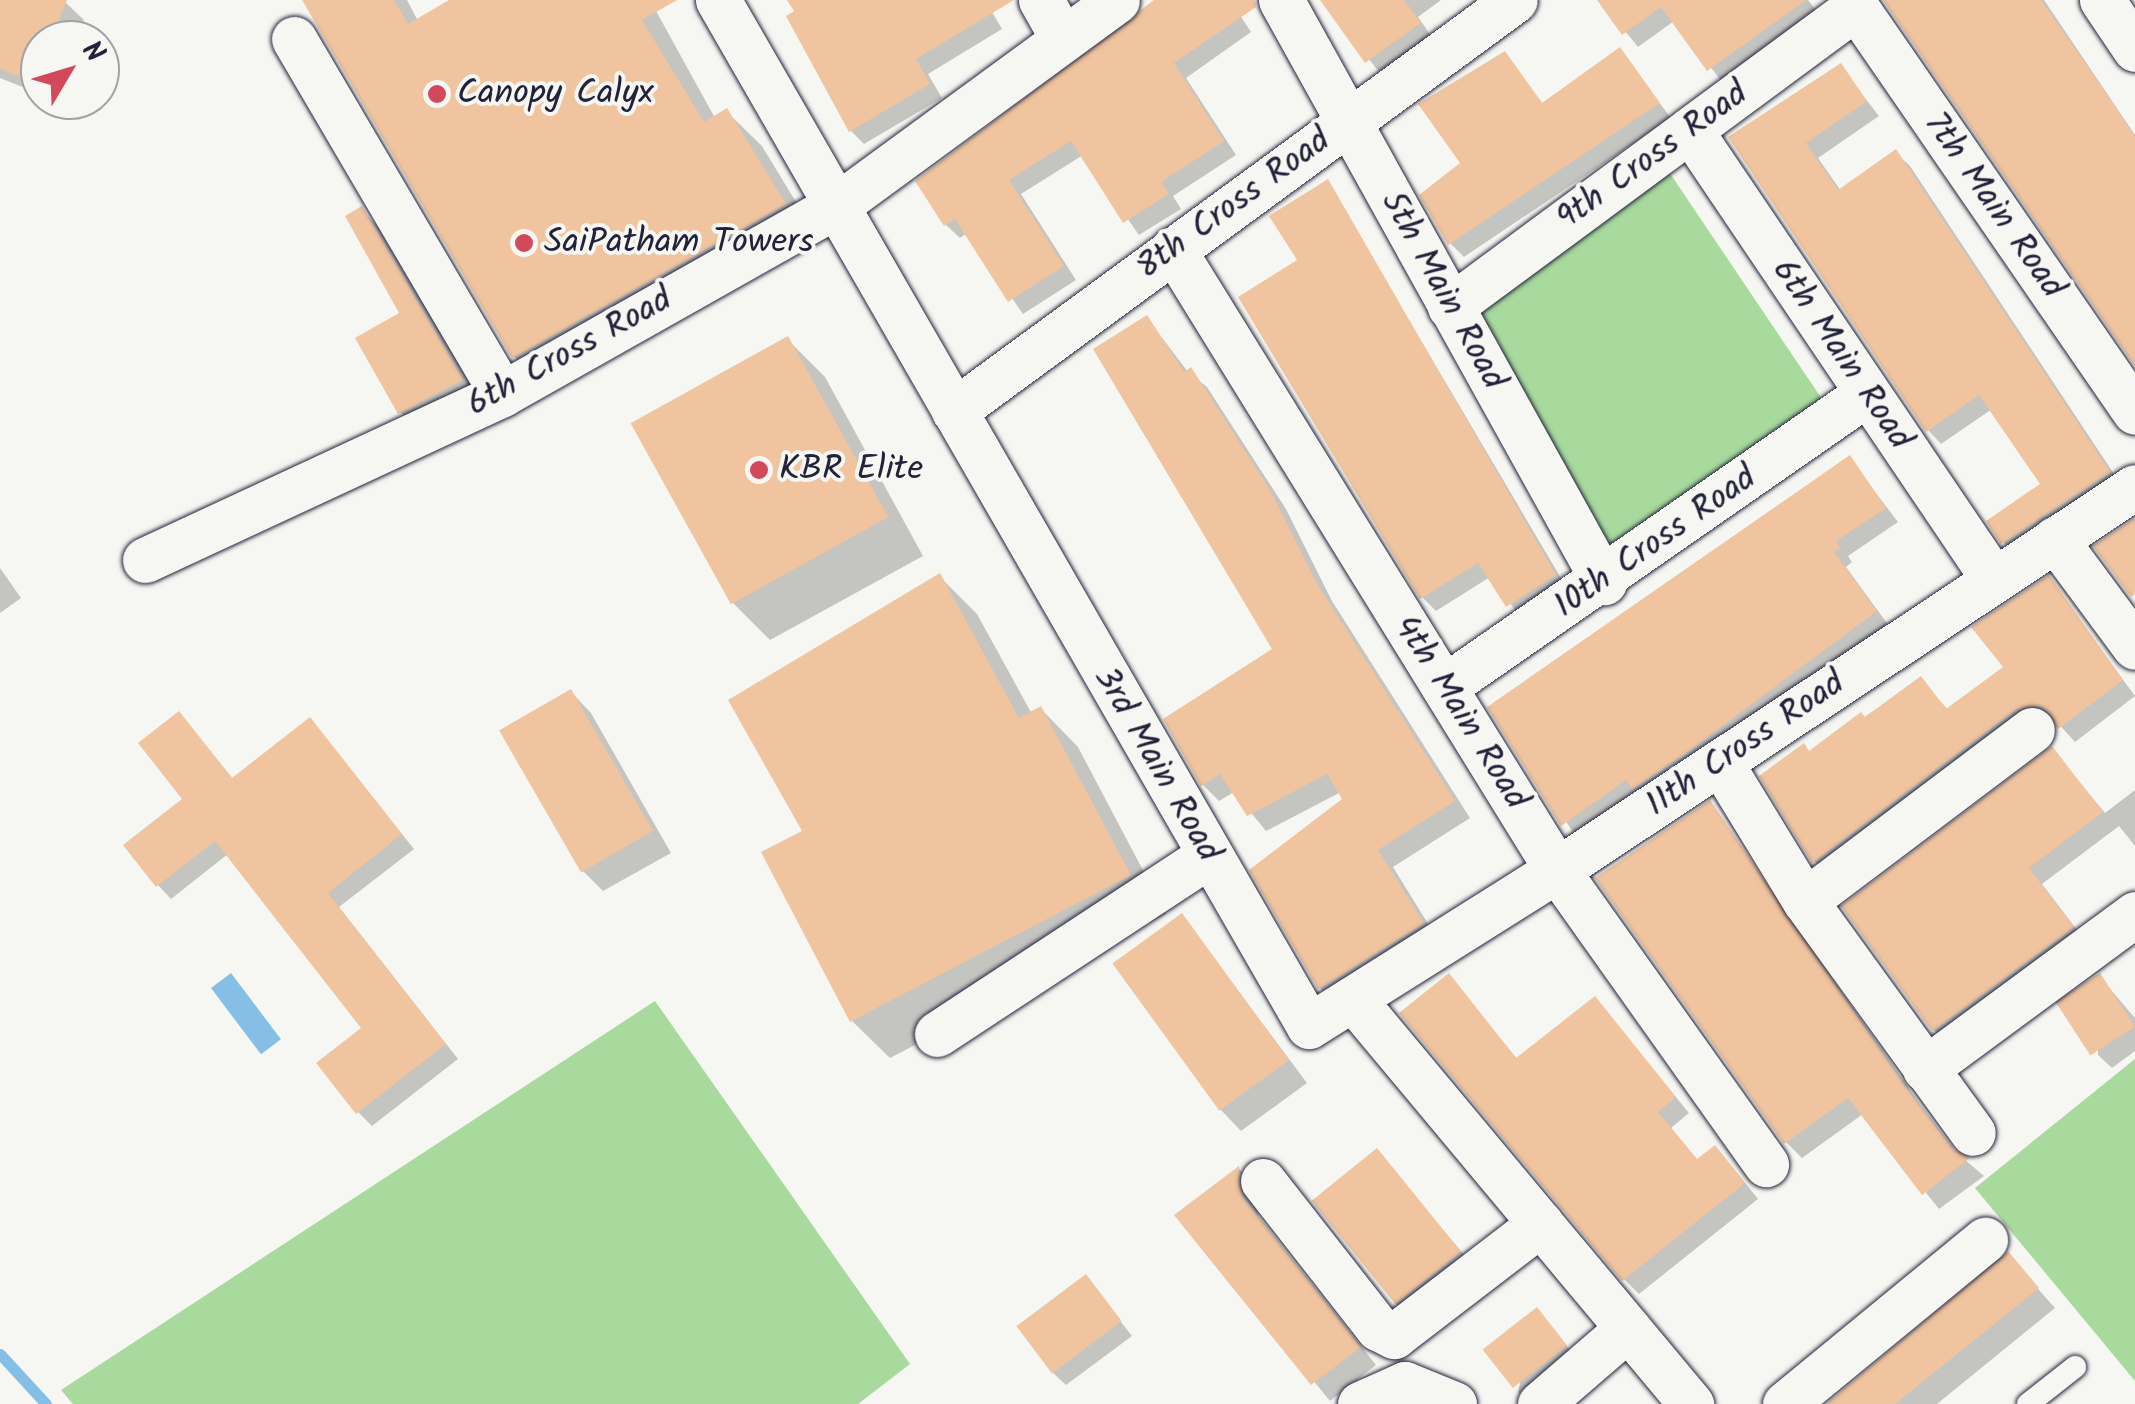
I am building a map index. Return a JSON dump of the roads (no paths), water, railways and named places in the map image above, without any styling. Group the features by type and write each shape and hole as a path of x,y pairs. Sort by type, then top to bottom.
{"street":[{"name":"3rd Main Road","path":"718,0 1308,1026 1354,998"},
{"path":"1041,0 1063,39"},
{"name":"6th Cross Road","path":"145,560 502,394 836,206 1117,0"},
{"name":"5th Main Road","path":"1281,0 1604,582"},
{"name":"8th Cross Road","path":"954,411 1515,0"},
{"path":"2102,0 2135,48"},
{"name":"9th Cross Road","path":"1450,307 1854,4"},
{"name":"7th Main Road","path":"1854,4 2135,412"},
{"path":"294,39 502,394"},
{"name":"6th Main Road","path":"1690,130 1994,580"},
{"name":"4th Main Road","path":"1174,250 1557,870 1766,1164"},
{"name":"10th Cross Road","path":"1444,688 1604,582 1866,394"},
{"name":"11th Cross Road","path":"1354,998 1557,870 2135,486"},
{"path":"2055,539 2135,648"},
{"path":"1805,901 2032,730"},
{"path":"1720,762 1805,901 1973,1133"},
{"path":"937,1034 1208,856"},
{"path":"1925,1069 2135,914"},
{"path":"1354,998 1691,1404"},
{"path":"1262,1181 1378,1328 1394,1336 1541,1223"},
{"path":"1785,1404 1985,1240"},
{"path":"1540,1404 1628,1328"},
{"path":"1360,1404 1405,1384 1454,1404"}],"lane":[{"path":"2028,1404 2075,1366"}],"water":[{"path":"231,973 281,1039 261,1054 211,988"}],"waterway":[{"path":"0,1354 46,1404"}],"place":[{"name":"Canopy Calyx","path":"437,94"},
{"name":"SaiPatham Towers","path":"524,243"},
{"name":"KBR Elite","path":"759,470"}]}
